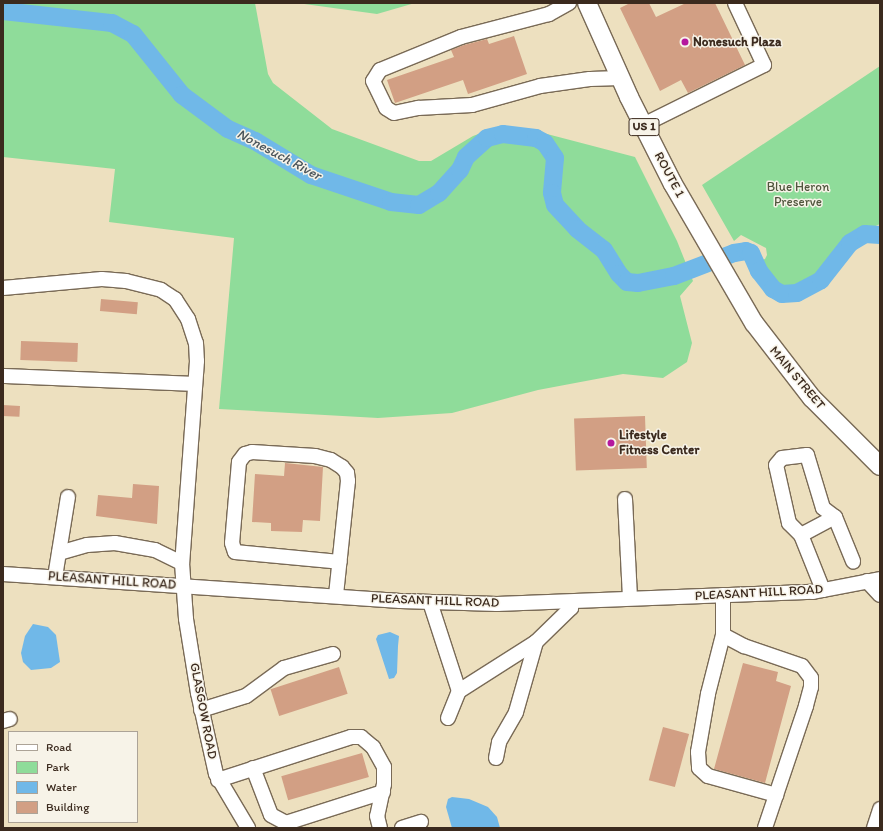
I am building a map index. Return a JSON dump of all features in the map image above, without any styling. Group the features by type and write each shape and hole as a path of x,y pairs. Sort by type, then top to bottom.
{"main road":[{"name":"ROUTE 1","path":"587,3 620,78 643,125 709,248 727,278"},
{"name":"MAIN STREET","path":"727,278 781,360 830,418 880,466"}],"street":[{"path":"569,3 549,14 461,37 380,70 373,80 386,108 394,113 418,108 472,105 540,86 590,79 620,78"},
{"path":"643,125 764,65 735,3"},
{"name":"GLASGOW ROAD","path":"3,288 102,279 126,281 161,290 181,306 192,327 197,361 182,563 183,585 201,710 218,780 248,828"},
{"path":"3,376 195,384"},
{"path":"336,595 340,562 348,481 348,473 331,460 315,456 252,452 245,454 239,462 232,543 234,552 340,562"},
{"path":"823,590 801,535 789,523 776,465 782,458 807,455 823,508 835,517 853,561"},
{"path":"55,577 68,497"},
{"path":"625,499 630,598"},
{"path":"801,535 835,517"},
{"path":"59,553 87,545 115,543 155,550 182,563"},
{"name":"PLEASANT HILL ROAD","path":"3,574 430,602 571,602 823,590 873,580 880,574"},
{"path":"873,580 880,595"},
{"path":"723,595 724,635 708,694 698,752 699,768 708,776 776,795"},
{"path":"430,602 459,691"},
{"path":"448,718 459,691 536,642 571,608 571,602"},
{"path":"724,635 738,643 802,666 810,678 811,687 806,706 765,828"},
{"path":"496,758 499,742 516,712 536,642"},
{"path":"201,710 246,696 284,668 333,654"},
{"path":"218,780 351,736 361,737 373,747 384,767 383,792 377,816 380,828"},
{"path":"253,768 269,812 276,820 286,823 383,792"},
{"path":"874,828 879,813"},
{"path":"402,828 421,822"}],"green space":[{"path":"3,3 255,3 268,74 273,83 332,129 419,161 431,161 473,136 500,126 528,129 635,157 677,241 693,281 680,296 692,343 687,362 663,378 623,374 538,390 452,413 378,418 219,409 234,238 109,222 115,169 3,157"},
{"path":"297,3 415,3 377,14"},
{"name":"Blue Heron Preserve","path":"880,66 880,224 858,234 845,236 832,263 819,276 787,287 777,286 759,264 759,261 765,259 767,255 766,248 741,235 734,241 702,185"}],"water":[{"path":"33,624 48,627 56,635 60,662 51,668 31,670 23,662 21,653 25,636"},
{"path":"390,632 399,636 397,673 394,678 389,679 376,639 378,635"},
{"path":"452,797 469,799 488,807 497,817 500,828 452,828 446,807 448,799"}],"building":[{"name":"Nonesuch Plaza","path":"630,3 649,3 656,17 686,3 715,3 745,65 688,93 681,80 660,91 620,8"},
{"path":"514,36 527,74 468,94 463,80 395,103 387,80 454,57 451,50 464,45 487,39 489,44"},
{"path":"101,299 138,302 137,314 100,311"},
{"path":"21,341 78,343 77,362 20,360"},
{"path":"3,405 20,406 19,417 3,416"},
{"name":"Lifestyle Fitness Center","path":"645,416 647,468 576,470 574,418"},
{"path":"285,463 323,467 320,521 303,520 302,532 271,531 271,523 252,522 255,474 284,476"},
{"path":"133,484 159,486 157,524 96,516 98,495 132,498"},
{"path":"743,663 778,672 776,681 791,686 765,783 714,769"},
{"path":"339,667 348,694 279,716 271,689"},
{"path":"663,727 689,734 675,787 649,780"},
{"path":"362,753 369,777 288,800 281,776"}],"waterway":[{"name":"Nonesuch River","path":"3,11 112,23 133,34 182,95 228,129 255,141 311,175 391,202 419,205 439,193 460,170 466,157 487,138 503,134 536,138 545,143 555,158 552,193 555,205 577,229 604,250 619,274 627,282 638,283 674,276 734,253 746,251 751,253 759,271 773,289 782,294 797,293 821,280 850,243 865,234 880,235"}],"place":[{"name":"Nonesuch Plaza","path":"685,42"},
{"name":"Lifestyle Fitness Center","path":"611,443"}]}
